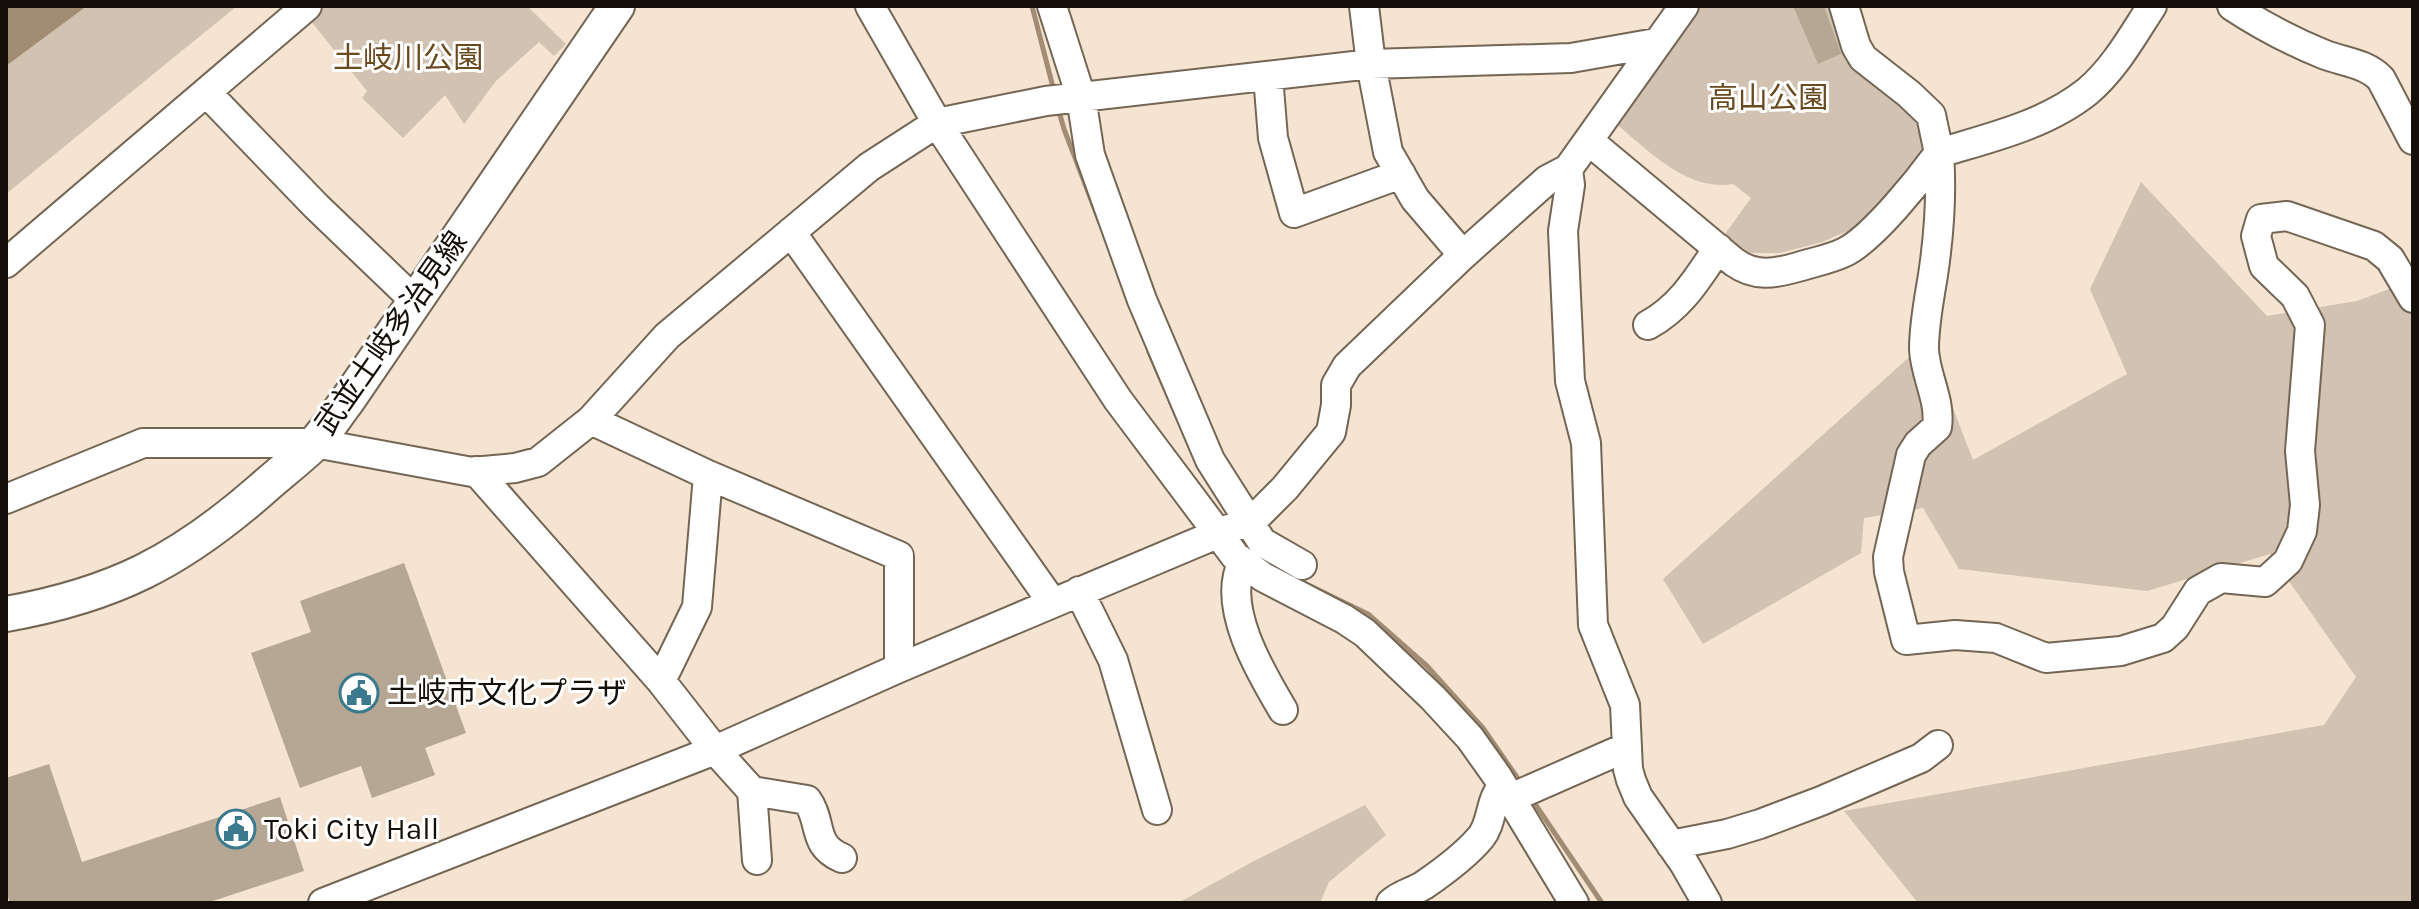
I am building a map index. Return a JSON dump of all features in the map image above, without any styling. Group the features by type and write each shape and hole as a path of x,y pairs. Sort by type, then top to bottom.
{"main road":[{"name":"武並土岐多治見線","path":"6,614 81,597 134,577 181,553 223,523 315,443 347,401 617,6"}],"street":[{"path":"6,263 307,6"},
{"path":"870,6 937,123 1118,400 1235,527 1302,565"},
{"path":"1052,6 1065,99 1090,155 1142,300 1235,527 1235,556 1263,577 1365,633 1455,721 1517,792 1574,903"},
{"path":"1364,6 1371,64 1388,152 1415,199 1463,255"},
{"path":"323,903 715,750 1052,602 1255,518 1285,488 1331,432 1336,385 1347,366 1547,180 1568,169 1684,6"},
{"path":"1844,6 1856,46 1863,58 1931,115 1939,153 1938,233 1924,350 1939,414 1937,427 1911,455 1888,557 1906,640 1955,635 1996,638 2046,658 2121,651 2163,638 2175,627 2198,591 2221,578 2265,582 2288,561 2302,531 2305,505 2300,451 2310,325 2295,296 2264,266 2256,236 2261,219 2287,216 2374,246 2390,259 2413,298"},
{"path":"1589,141 1746,271 1767,274 1846,252 1858,244 1918,182 1939,153 2013,130 2054,113 2088,90 2122,51 2152,6"},
{"path":"2232,6 2324,55 2374,71 2413,140"},
{"path":"6,499 143,443 315,443 476,471 515,468 538,462 591,420 667,336 869,167 937,123 1065,99 1371,64 1571,58 1656,43"},
{"path":"1268,76 1273,138 1294,213 1401,174"},
{"path":"207,93 316,206 414,300"},
{"path":"1568,169 1570,185 1563,231 1570,381 1586,443 1593,625 1625,705 1628,769 1635,790 1707,903"},
{"path":"791,232 1052,602"},
{"path":"1648,325 1673,309 1684,297 1718,248"},
{"path":"591,420 708,475 899,556 899,668"},
{"path":"476,471 661,681 752,791 757,860"},
{"path":"661,681 697,607 708,475"},
{"path":"1243,562 1237,584 1239,613 1250,649 1283,710"},
{"path":"1079,591 1113,660 1157,810"},
{"path":"1671,845 1727,834 1772,819 1921,758 1938,745"},
{"path":"1391,903 1398,896 1424,884 1469,849 1484,833 1492,803 1627,747"},
{"path":"752,791 807,800 814,809 821,842 842,858"}],"green space":[{"path":"87,6 237,6 6,194 6,66"},
{"name":"土岐川公園","path":"326,6 527,6 566,44 554,56 539,42 496,81 464,124 445,95 403,138 362,98 367,91 310,20"},
{"name":"高山公園","path":"1700,6 1836,6 1928,126 1925,167 1855,228 1822,242 1780,253 1749,253 1720,241 1751,198 1733,184 1700,182 1669,167 1615,123"},
{"path":"2141,182 2267,316 2357,301 2413,280 2413,903 1918,903 1844,811 2324,725 2356,677 2270,554 2147,591 1959,569 1923,508 1864,518 1861,553 1703,644 1663,579 1927,341 1973,460 2127,374 2090,289"},
{"path":"1365,805 1386,835 1329,882 1320,903 1178,903 1252,862"}],"shaded area":[{"path":"6,6 87,6 6,66"}],"building":[{"path":"1793,6 1824,6 1841,54 1818,64"},
{"name":"土岐市文化プラザ","path":"404,563 466,733 425,748 435,775 372,798 361,766 300,788 251,653 311,632 300,601"},
{"name":"Toki City Hall","path":"49,764 82,862 280,797 304,871 207,903 10,903 6,891 6,778"}],"waterway":[{"path":"1032,6 1054,91"},
{"path":"1058,108 1100,223"},
{"path":"1149,352 1199,467"},
{"path":"1306,584 1368,614 1427,666 1483,728 1521,783"},
{"path":"1531,798 1602,903"}],"place":[{"name":"土岐市文化プラザ","path":"359,693"},
{"name":"Toki City Hall","path":"236,829"}]}
